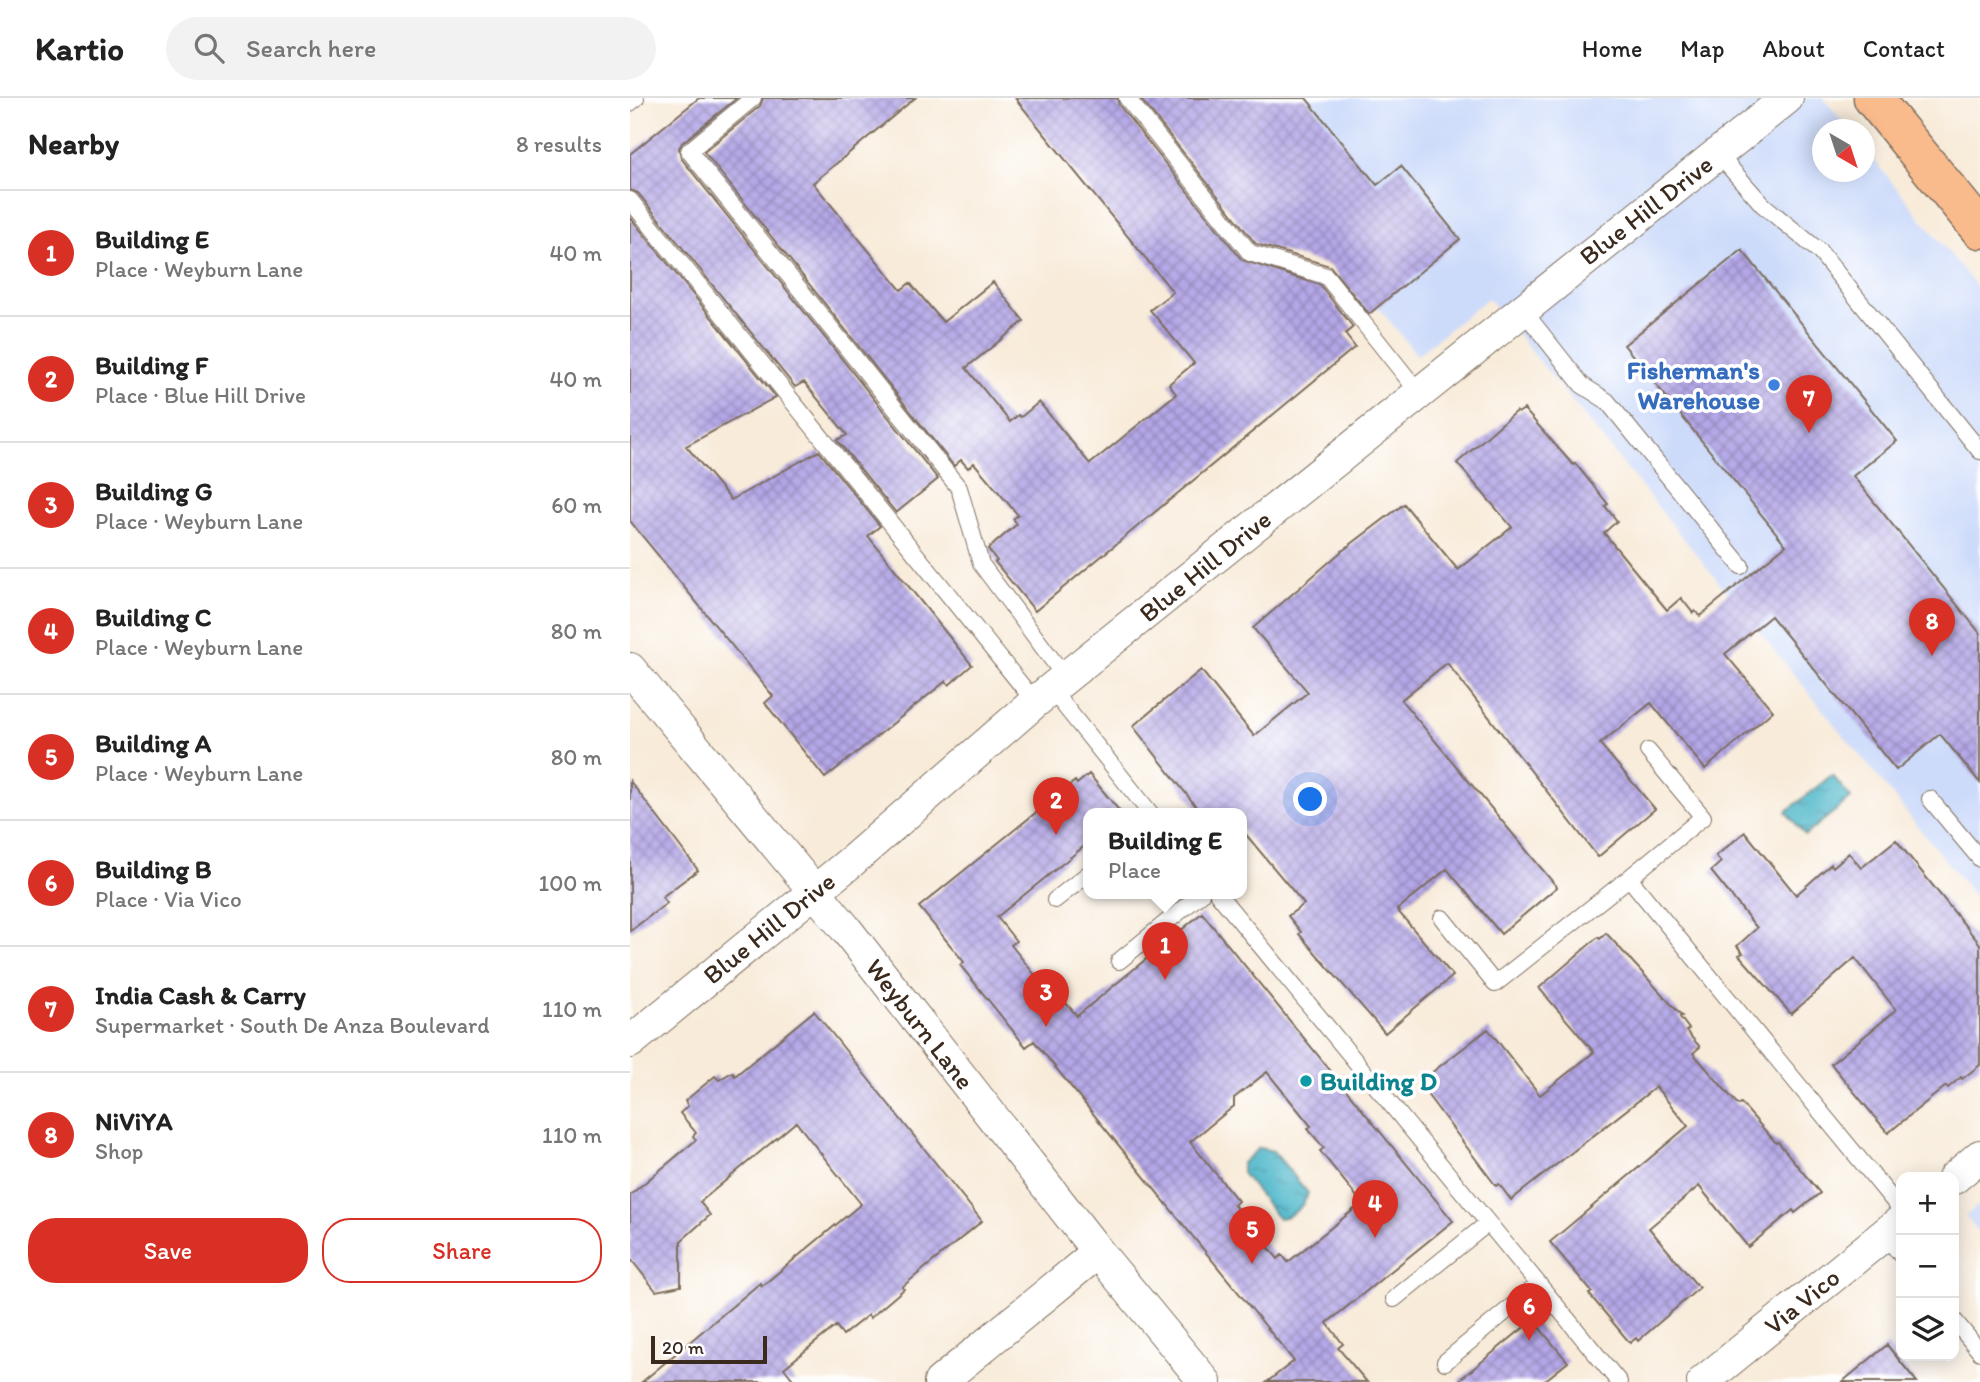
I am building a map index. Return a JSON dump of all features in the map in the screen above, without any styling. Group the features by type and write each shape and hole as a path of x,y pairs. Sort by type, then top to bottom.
{"main road":[{"path":"1873,98 1980,229"}],"street":[{"name":"Blue Hill Drive","path":"630,1042 852,861 1050,689 1787,98"},
{"name":"Weyburn Lane","path":"630,669 815,891 1098,1252 1205,1382"},
{"path":"1959,1174 1980,1156"},
{"name":"Via Vico","path":"1703,1382 1896,1231"},
{"path":"940,1382 1098,1252"}],"lane":[{"path":"630,103 636,98"},
{"path":"753,98 689,151 959,488 981,564 1050,689"},
{"path":"1127,98 1250,253 1326,276 1420,394"},
{"path":"1718,154 1763,205 1819,251 1980,450"},
{"path":"630,200 1050,689 1146,808"},
{"path":"1522,309 1582,385 1607,401 1741,566"},
{"path":"1442,918 1495,984 1629,878 1703,817 1648,751"},
{"path":"1930,799 1980,859"},
{"path":"1055,900 1083,878"},
{"path":"1629,878 1896,1229"},
{"path":"1119,961 1195,899"},
{"path":"1222,899 1619,1382"},
{"path":"1394,1299 1488,1223"},
{"path":"1445,1362 1539,1284"},
{"path":"1959,1326 1980,1352"}],"shaded area":[{"path":"1209,98 1823,98 1841,119 1812,119 1812,182 1875,182 1875,161 1980,291 1980,903 1488,298 1417,355"},
{"path":"1980,1204 1980,1234 1965,1216"}],"water":[{"path":"1832,775 1851,798 1805,835 1786,812"},
{"path":"1259,1148 1273,1151 1308,1193 1300,1207 1288,1216 1278,1218 1242,1173 1242,1163"}],"building":[{"path":"699,98 737,98 682,143 679,148 681,158 938,479 896,513 837,440 847,435 804,382 795,387 638,193 630,190 630,154"},
{"path":"763,98 915,98 813,183 901,290 910,283 943,322 993,282 1024,321 966,368 1010,422 1018,415 1021,417 1039,402 1090,464 1176,394 1169,384 1194,363 1150,310 1173,292 1015,98 1117,98 1119,105 1242,260 1320,285 1353,327 1345,334 1355,347 1035,611 995,562 997,561 988,549 1017,524 1013,519 1018,515 974,463 968,468 961,460 954,466 704,152 760,106"},
{"path":"1140,98 1306,98 1377,185 1401,166 1460,239 1369,314 1330,266 1256,244"},
{"path":"630,217 776,397 686,446 731,500 819,451 880,526 868,536 972,665 949,685 946,681 825,778 765,703 773,696 630,521"},
{"path":"1742,250 1897,441 1853,476 1980,633 1980,783 1940,734 1896,770 1771,616 1725,654 1773,711 1705,769 1651,703 1600,744 1655,809 1598,857 1447,663 1401,700 1557,887 1501,934 1447,869 1397,910 1453,976 1385,1033 1299,934 1301,932 1288,916 1304,904 1247,836 1247,808 1197,808 1133,726 1201,670 1254,736 1308,692 1253,628 1342,551 1404,504 1458,570 1512,527 1457,463 1516,411 1518,413 1524,409 1573,465 1575,463 1608,504 1605,506 1617,521 1604,533 1667,610 1681,598 1693,613 1695,611 1700,616 1786,545 1624,345"},
{"path":"1089,774 1117,808 1083,808 1083,847 997,917 1016,941 1011,945 1055,1000 1060,996 1077,1016 1202,913 1453,1221 1327,1323 1343,1344 1338,1348 1367,1382 1267,1382 1294,1361 1034,1041 1026,1047 960,965 964,962 919,907 1075,781 1077,784","holes":["1267,1072 1311,1126 1308,1129 1324,1148 1320,1151 1362,1203 1288,1262 1282,1255 1278,1259 1234,1205 1238,1201 1190,1142 1234,1106 1234,1098"]},
{"path":"630,781 698,870 662,897 667,903 630,931"},
{"path":"1745,832 1796,895 1831,864 1833,867 1849,853 1861,868 1896,840 1980,944 1980,1065 1948,1088 1946,1086 1888,1133 1831,1064 1896,1010 1855,958 1791,1014 1739,955 1743,953 1737,946 1757,928 1711,871 1721,862 1716,856"},
{"path":"1606,933 1682,1016 1680,1017 1689,1029 1686,1031 1700,1047 1693,1053 1738,1105 1741,1103 1776,1143 1778,1142 1820,1193 1795,1213 1793,1210 1748,1247 1699,1186 1649,1228 1699,1288 1638,1341 1636,1338 1630,1343 1550,1242 1688,1126 1656,1087 1511,1200 1499,1184 1496,1186 1420,1085 1426,1077 1488,1029 1540,1095 1594,1052 1539,988"},
{"path":"814,1011 982,1221 902,1287 904,1289 870,1318 868,1315 843,1335 836,1326 784,1368 795,1382 642,1382 760,1283 762,1286 861,1204 796,1122 700,1202 710,1215 681,1241 681,1286 656,1291 630,1258 630,1195 696,1140 693,1136 696,1133 680,1113 688,1106 685,1101 715,1076 719,1080 732,1072 735,1076"},
{"path":"1533,1320 1568,1362 1543,1382 1457,1382"},
{"path":"1887,1345 1896,1356 1896,1361 1900,1361 1917,1382 1842,1382"}],"place":[{"name":"Fisherman's Warehouse","path":"1774,385"},
{"name":"India Cash & Carry","path":"1809,433"},
{"name":"NiViYA","path":"1932,656"},
{"name":"Building F","path":"1056,835"},
{"name":"Building E","path":"1165,980"},
{"name":"Building G","path":"1046,1027"},
{"name":"Building D","path":"1306,1081"},
{"name":"Building C","path":"1375,1238"},
{"name":"Building A","path":"1252,1264"},
{"name":"Building B","path":"1529,1341"}]}
